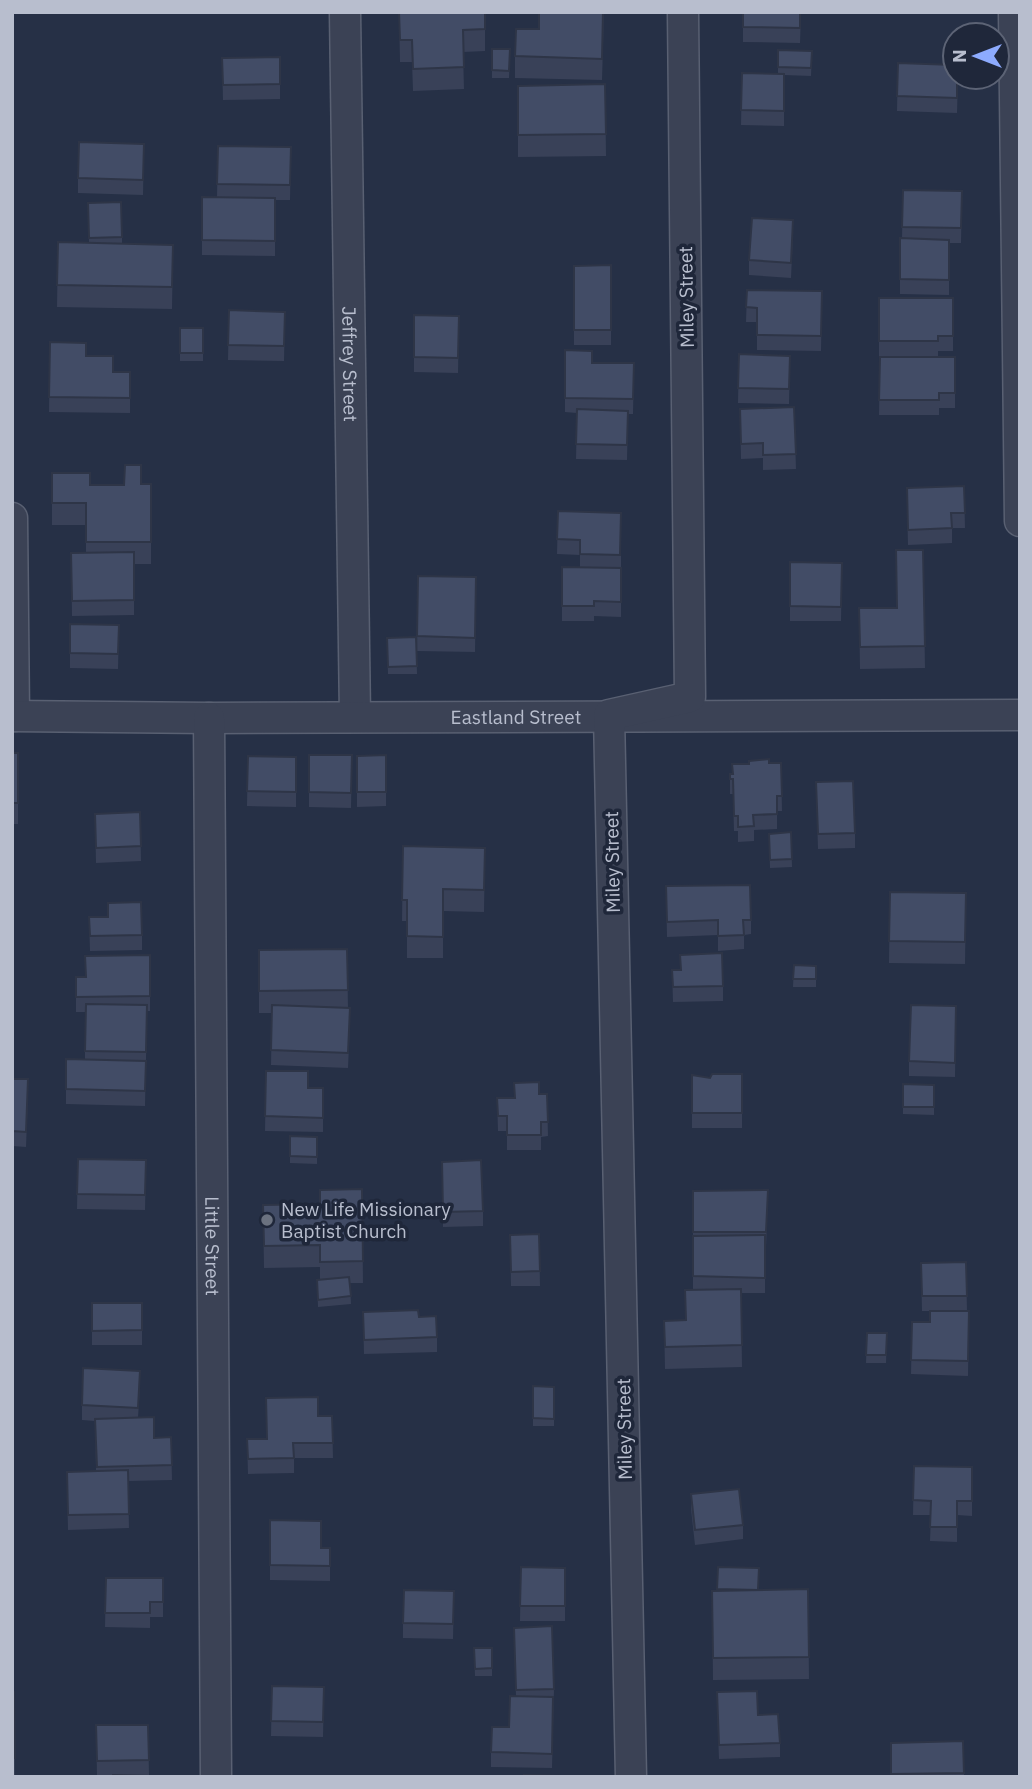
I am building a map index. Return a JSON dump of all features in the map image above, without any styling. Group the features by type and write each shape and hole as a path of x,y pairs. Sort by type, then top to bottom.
{"street":[{"name":"Jeffrey Street","path":"345,12 355,716"},
{"name":"Miley Street","path":"631,1777 609,715 690,697 683,12"},
{"path":"1014,12 1020,521"},
{"path":"12,518 13,716"},
{"name":"Eastland Street","path":"13,716 209,718 1020,715"},
{"name":"Little Street","path":"209,718 216,1777"}],"building":[{"path":"399,12 485,12 485,29 463,30 464,67 413,69 412,40 400,40"},
{"path":"539,12 603,12 602,59 515,56 516,29 539,29"},
{"path":"743,12 800,12 800,28 743,27"},
{"path":"492,49 510,49 509,71 492,70"},
{"path":"778,50 812,51 811,68 778,67"},
{"path":"280,57 280,84 223,85 222,58"},
{"path":"898,63 941,65 941,91 957,91 957,98 897,96"},
{"path":"742,73 784,74 784,111 741,110"},
{"path":"605,84 606,134 518,135 518,86"},
{"path":"79,142 144,144 143,180 78,178"},
{"path":"218,146 291,147 290,185 217,184"},
{"path":"903,190 962,191 961,228 902,227"},
{"path":"202,197 275,198 275,241 202,240"},
{"path":"121,202 122,237 89,238 88,203"},
{"path":"752,218 793,220 791,263 749,260"},
{"path":"900,238 949,240 949,280 900,279"},
{"path":"58,242 173,245 172,287 57,285"},
{"path":"611,265 611,330 574,330 574,266"},
{"path":"747,290 822,291 821,336 757,335 757,308 746,307"},
{"path":"879,298 953,298 953,336 938,336 938,341 879,341"},
{"path":"229,310 285,312 284,346 228,345"},
{"path":"414,315 459,316 458,358 414,357"},
{"path":"180,328 203,328 203,353 180,353"},
{"path":"50,342 86,343 86,356 113,356 113,372 130,372 130,398 49,397"},
{"path":"565,350 592,351 592,363 634,363 633,399 565,398"},
{"path":"739,354 790,356 789,389 738,388"},
{"path":"880,357 955,357 955,393 939,393 939,400 879,400"},
{"path":"794,407 796,454 763,455 763,443 741,444 740,409"},
{"path":"577,409 628,411 627,445 576,444"},
{"path":"125,465 141,465 141,484 151,484 151,542 86,542 86,503 52,503 52,473 90,473 90,485 124,485"},
{"path":"964,486 965,513 951,513 952,528 908,530 907,488"},
{"path":"558,511 621,513 620,555 580,554 580,540 557,539"},
{"path":"896,550 923,550 925,646 860,647 859,608 897,608"},
{"path":"134,552 134,600 72,601 71,553"},
{"path":"790,562 842,563 841,607 790,606"},
{"path":"562,567 621,568 621,602 594,601 594,606 562,606"},
{"path":"418,576 476,577 475,638 417,636"},
{"path":"70,624 119,625 118,654 70,653"},
{"path":"416,637 417,666 388,667 387,638"},
{"path":"12,753 18,753 18,803 12,803"},
{"path":"309,755 352,755 351,793 309,792"},
{"path":"386,755 386,792 357,792 357,756"},
{"path":"248,756 296,757 296,792 247,791"},
{"path":"769,759 769,763 781,763 782,796 777,796 777,814 753,815 754,826 738,827 738,816 734,816 733,779 730,779 730,774 733,774 732,764 749,764 749,761"},
{"path":"853,781 855,833 818,834 816,782"},
{"path":"140,812 141,846 96,848 95,814"},
{"path":"791,832 792,859 770,860 769,834"},
{"path":"403,846 485,848 484,890 443,889 443,937 407,936 407,900 402,900"},
{"path":"750,885 751,920 743,920 744,935 718,936 718,920 667,922 666,886"},
{"path":"890,892 966,893 965,942 889,941"},
{"path":"141,902 142,935 90,936 89,917 108,917 108,903"},
{"path":"347,949 348,990 259,991 259,950"},
{"path":"722,953 723,986 673,987 672,970 681,970 680,955"},
{"path":"150,955 150,996 76,997 76,977 86,977 85,956"},
{"path":"794,965 816,966 816,979 793,979"},
{"path":"86,1004 147,1005 146,1052 85,1051"},
{"path":"272,1005 350,1008 348,1053 271,1050"},
{"path":"911,1005 956,1006 955,1063 909,1061"},
{"path":"66,1059 146,1061 145,1091 66,1089"},
{"path":"266,1071 308,1071 308,1088 323,1088 323,1118 265,1116"},
{"path":"712,1074 742,1074 742,1113 692,1113 692,1075 710,1078"},
{"path":"12,1079 28,1079 26,1132 12,1131"},
{"path":"539,1082 539,1094 547,1094 548,1122 541,1122 541,1135 507,1135 507,1116 498,1116 497,1098 515,1098 514,1083"},
{"path":"903,1084 934,1085 934,1107 903,1107"},
{"path":"290,1136 317,1137 317,1157 290,1156"},
{"path":"78,1159 146,1160 145,1195 77,1194"},
{"path":"481,1160 483,1211 443,1212 442,1162"},
{"path":"362,1189 363,1261 320,1262 320,1245 264,1246 263,1205 320,1204 320,1190"},
{"path":"768,1190 766,1232 693,1232 693,1191"},
{"path":"539,1234 540,1271 511,1272 510,1235"},
{"path":"765,1235 765,1278 693,1276 693,1236"},
{"path":"966,1262 967,1296 922,1296 921,1263"},
{"path":"349,1277 351,1296 318,1300 317,1280"},
{"path":"741,1289 742,1345 665,1347 664,1321 686,1320 685,1290"},
{"path":"92,1303 142,1303 142,1330 92,1331"},
{"path":"418,1310 419,1317 436,1316 437,1337 364,1340 363,1312"},
{"path":"930,1311 969,1311 968,1361 911,1360 912,1322 930,1322"},
{"path":"867,1333 887,1333 886,1355 866,1355"},
{"path":"83,1368 140,1371 138,1408 82,1405"},
{"path":"533,1386 554,1387 554,1419 533,1418"},
{"path":"318,1397 318,1416 332,1416 333,1443 293,1443 294,1458 248,1459 247,1439 267,1439 266,1398"},
{"path":"154,1417 154,1438 171,1437 172,1465 97,1467 95,1419"},
{"path":"914,1466 972,1467 972,1501 957,1501 957,1527 930,1527 931,1501 913,1500"},
{"path":"128,1470 129,1514 68,1515 67,1472"},
{"path":"739,1489 743,1525 695,1530 691,1494"},
{"path":"270,1520 321,1521 321,1548 330,1548 330,1566 270,1565"},
{"path":"521,1567 565,1568 565,1606 520,1606"},
{"path":"718,1567 759,1568 758,1590 717,1589"},
{"path":"106,1578 163,1578 163,1602 150,1602 150,1613 105,1613"},
{"path":"808,1589 809,1657 713,1658 712,1591"},
{"path":"404,1590 454,1591 453,1624 403,1623"},
{"path":"552,1626 554,1689 516,1690 514,1628"},
{"path":"474,1648 492,1648 492,1668 475,1669"},
{"path":"272,1686 324,1687 323,1722 271,1721"},
{"path":"757,1691 758,1715 778,1714 780,1743 719,1745 717,1692"},
{"path":"14,1692 15,1758 12,1758"},
{"path":"510,1696 553,1697 552,1754 491,1752 492,1727 509,1727"},
{"path":"96,1725 148,1725 149,1760 97,1761"},
{"path":"963,1741 964,1773 891,1774 891,1743"},
{"path":"113,1775 150,1776 113,1777"},
{"path":"561,1776 561,1777 524,1777"}],"place":[{"name":"New Life Missionary Baptist Church","path":"267,1220"}]}
